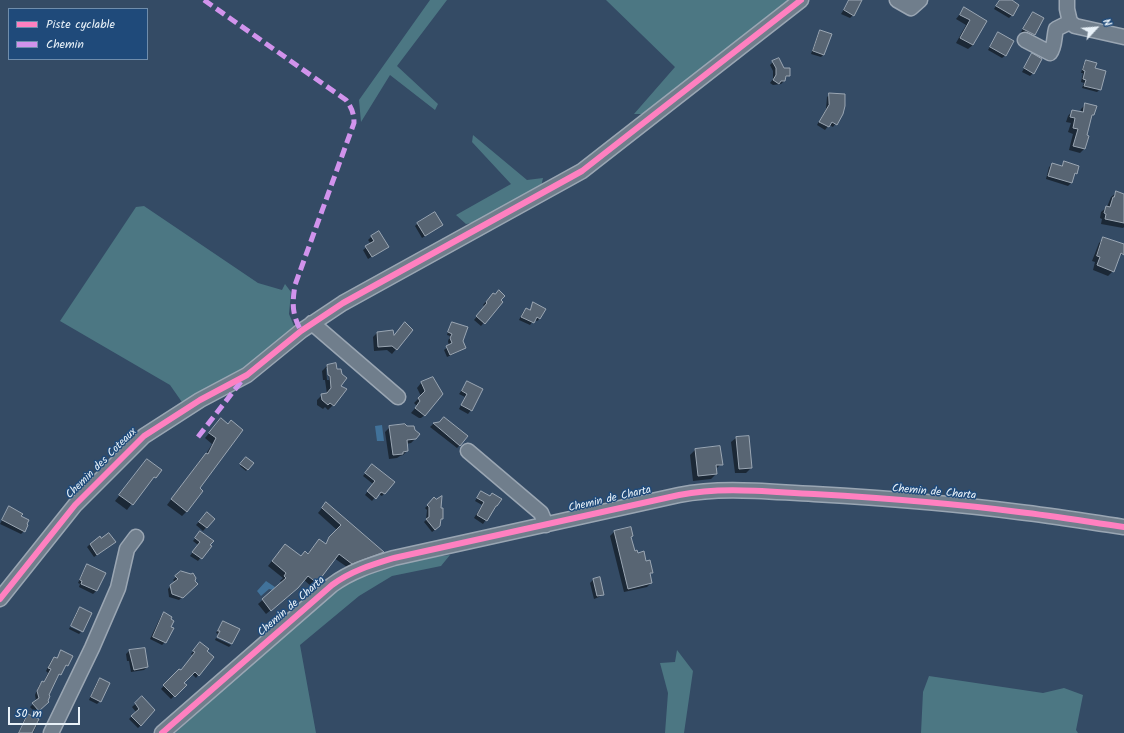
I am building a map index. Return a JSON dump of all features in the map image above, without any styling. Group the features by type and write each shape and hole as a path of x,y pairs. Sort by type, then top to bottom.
{"street":[{"name":"Chemin des Coteaux","path":"0,600 75,505 144,436 200,400 247,375 312,323 343,303 582,171 801,0"},
{"path":"897,0 911,8 920,0"},
{"path":"1067,0 1068,18 1075,26 1124,37"},
{"path":"1025,40 1050,53 1052,50 1056,29 1070,22"},
{"path":"312,323 398,397"},
{"path":"468,451 540,513 546,524"},
{"name":"Chemin de Charta","path":"162,733 332,586 351,573 394,558 679,495 718,490 928,501 1021,512 1124,527"},
{"path":"50,733 92,648 118,588 127,549 136,537"}],"green space":[{"path":"430,0 447,0 397,66 438,104 435,110 390,75 361,122 359,100"},
{"path":"606,0 790,0 646,114 634,114 675,67"},
{"path":"473,135 527,180 543,178 541,187 484,221 466,224 456,215 511,184 472,142"},
{"path":"144,206 258,283 282,290 285,284 291,292 289,314 295,328 236,376 184,405 170,385 60,321 136,207"},
{"path":"450,555 441,566 392,576 359,596 300,645 316,733 175,733 341,584 402,561"},
{"path":"677,650 693,671 684,733 665,733 668,693 660,663 675,662"},
{"path":"929,676 1043,693 1064,688 1083,695 1076,730 1078,733 921,733 923,692"}],"water":[{"path":"382,425 384,441 377,441 375,426"},
{"path":"266,581 275,587 273,590 269,589 261,596 257,591"}],"building":[{"path":"849,0 862,0 854,16 844,10"},
{"path":"1000,0 1012,0 1019,5 1013,16 996,6"},
{"path":"964,7 987,21 973,45 960,38 970,20 960,15"},
{"path":"1033,12 1044,18 1035,35 1023,29"},
{"path":"820,30 832,34 824,55 813,51"},
{"path":"998,32 1014,41 1006,56 990,47"},
{"path":"1032,53 1042,59 1034,74 1024,68"},
{"path":"779,58 784,68 790,68 790,76 786,76 785,81 781,81 779,84 773,80 776,75 776,68 772,61"},
{"path":"1086,60 1097,63 1095,68 1106,71 1101,90 1084,86 1086,80 1083,79 1085,71 1083,70"},
{"path":"829,93 845,94 845,106 843,114 837,125 832,122 829,127 819,122 829,105"},
{"path":"1085,103 1097,106 1094,115 1092,115 1087,135 1089,136 1085,149 1073,146 1078,129 1073,128 1075,118 1070,117 1072,110 1083,112"},
{"path":"1064,161 1079,166 1072,183 1048,176 1052,163 1062,166"},
{"path":"1116,191 1124,194 1124,223 1105,219 1106,214 1104,213 1106,206 1110,207"},
{"path":"435,212 443,225 425,236 417,223"},
{"path":"379,231 389,247 372,257 365,246 374,241 371,236"},
{"path":"1103,237 1124,244 1124,255 1121,253 1114,272 1097,265 1100,257 1097,256"},
{"path":"499,290 505,296 501,300 503,302 485,324 476,316 493,293 495,294"},
{"path":"533,302 546,309 540,319 537,317 534,323 521,317 526,308 530,310"},
{"path":"405,322 413,330 397,350 392,346 378,347 377,332 393,330 394,335"},
{"path":"452,322 468,327 463,341 466,348 450,355 446,346 452,343 450,338 452,334 448,332"},
{"path":"336,363 337,369 341,369 342,374 347,378 341,386 347,389 334,406 330,403 328,405 322,400 321,394 327,393 331,388 327,365"},
{"path":"433,377 443,394 425,416 415,408 420,401 418,398 425,391 421,382"},
{"path":"467,381 483,389 472,411 461,405 467,394 462,391"},
{"path":"444,417 468,436 460,446 433,423 439,422"},
{"path":"221,418 228,424 231,420 243,430 200,488 203,491 187,512 171,499 206,453 208,454 216,438 209,433"},
{"path":"405,424 407,426 414,426 415,430 420,434 416,439 407,440 408,451 403,452 403,454 393,455 389,426"},
{"path":"749,436 752,468 739,469 736,437"},
{"path":"720,446 723,465 716,465 717,474 698,476 695,449"},
{"path":"246,457 254,463 248,470 240,464"},
{"path":"147,459 162,470 156,478 154,477 133,505 119,495"},
{"path":"372,464 395,482 385,494 381,492 376,499 367,491 375,481 365,473"},
{"path":"481,491 490,496 492,493 502,499 487,521 477,515 484,502 477,498"},
{"path":"442,496 441,508 443,508 443,519 441,519 440,526 435,530 426,519 429,517 429,507 427,505 434,497 436,499"},
{"path":"326,502 384,552 352,564 339,554 317,583 308,576 298,588 271,611 262,599 286,578 284,576 286,573 272,561 285,544 301,556 305,551 308,554 319,539 326,544 329,537 341,525 322,508"},
{"path":"9,506 23,514 21,516 29,520 25,532 2,520"},
{"path":"207,512 215,519 207,528 199,522"},
{"path":"631,527 633,536 631,537 635,551 637,550 638,553 644,551 646,561 650,560 653,573 650,573 652,583 628,589 614,531"},
{"path":"200,531 214,541 202,559 192,552 200,542 195,538"},
{"path":"109,533 116,542 97,555 90,544 100,536 101,538"},
{"path":"87,564 106,573 97,591 81,584 82,581 80,580"},
{"path":"181,571 191,574 193,573 196,578 195,581 198,584 183,598 172,594 170,585 178,579 175,576"},
{"path":"600,577 604,595 597,596 593,579"},
{"path":"80,607 92,613 83,632 71,626"},
{"path":"164,612 172,617 171,619 174,621 171,627 174,628 166,643 153,637"},
{"path":"223,621 240,629 232,644 217,637"},
{"path":"200,642 209,649 207,651 214,657 199,676 195,672 184,683 187,685 175,697 163,685 179,669 181,670 195,652 193,651"},
{"path":"145,648 148,667 134,670 129,650"},
{"path":"61,650 73,656 61,675 59,674 49,695 49,702 39,711 32,703 39,698 37,691 51,669 48,668 54,657 57,658"},
{"path":"100,678 110,683 101,702 91,697"},
{"path":"142,696 155,710 141,726 131,716 139,709 135,703"},
{"path":"28,714 39,719 32,733 19,733"}],"marked path":[{"path":"204,0 346,100 354,117 354,123 295,285 293,298 294,309 301,331"},
{"path":"198,437 243,379"}],"cycle path":[{"path":"0,599 75,505 144,436 200,400 247,375 301,331 343,303 582,171 801,0"},
{"path":"162,733 332,585 354,572 394,558 679,495 696,492 746,490 891,499 942,503 1045,515 1124,527"}]}
